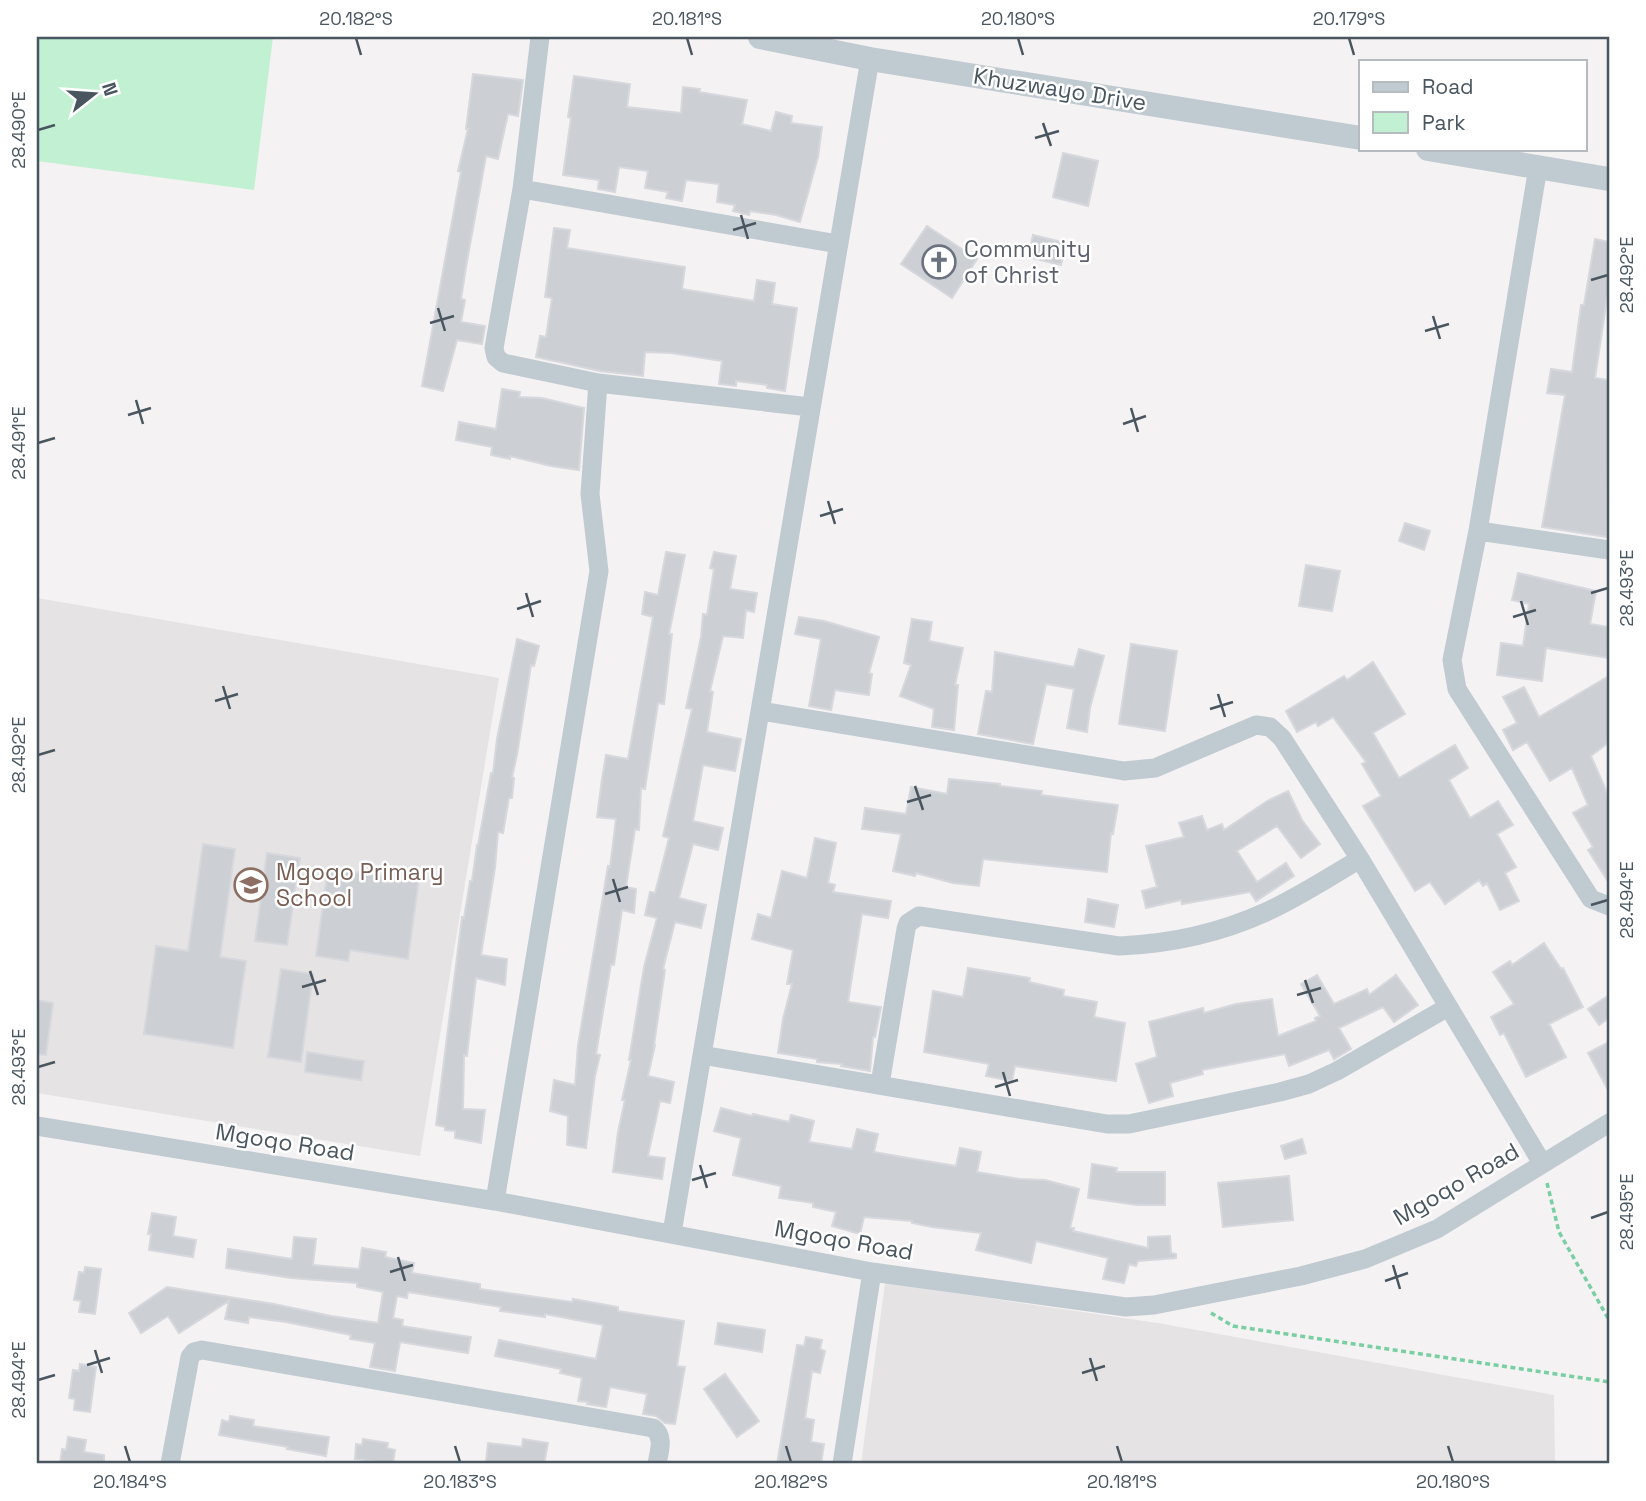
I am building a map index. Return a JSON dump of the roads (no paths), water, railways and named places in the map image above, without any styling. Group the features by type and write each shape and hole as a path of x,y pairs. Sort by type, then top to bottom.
{"street":[{"path":"540,37 522,189 495,354 503,363 598,383 810,407"},
{"name":"Khuzwayo Drive","path":"760,37 870,59 1359,138"},
{"path":"672,1233 870,59"},
{"path":"1434,150 1609,179"},
{"path":"1538,167 1478,531 1452,660 1457,689 1591,899 1609,906"},
{"path":"522,189 838,244"},
{"path":"495,1200 598,571 590,494 598,383"},
{"path":"1478,531 1609,550"},
{"path":"761,711 1125,771 1155,768 1256,724 1270,727 1282,738 1360,859 1542,1163"},
{"path":"880,1084 906,929 908,923 919,916 1119,946 1144,945 1223,929 1264,913 1360,859"},
{"path":"702,1055 1107,1124 1129,1124 1280,1093 1308,1084 1337,1071 1448,1007"},
{"name":"Mgoqo Road","path":"37,1131 495,1200 872,1272 1126,1307 1154,1305 1301,1276 1365,1259 1437,1229 1609,1123"},
{"path":"842,1464 872,1272"},
{"path":"170,1464 190,1357 194,1352 202,1350 653,1428 661,1437 657,1464"}],"place":[{"name":"Community of Christ","path":"939,262"},
{"name":"Mgoqo Primary School","path":"251,885"}]}
